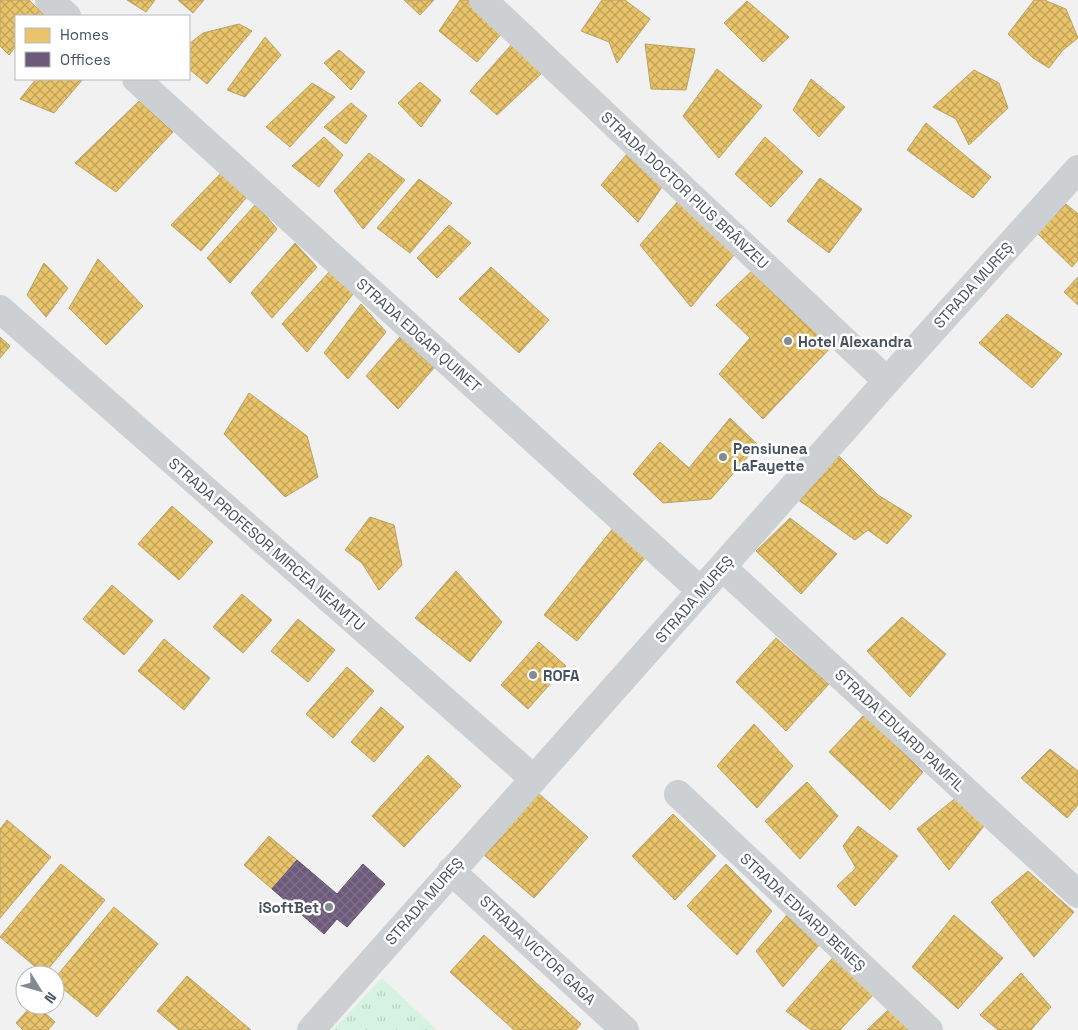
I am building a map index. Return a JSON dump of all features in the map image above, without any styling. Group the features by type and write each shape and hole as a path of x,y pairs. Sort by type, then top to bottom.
{"street":[{"path":"49,0 66,15"},
{"name":"STRADA DOCTOR PIUS BRÂNZEU","path":"483,0 887,381"},
{"name":"STRADA EDGAR QUINET","path":"137,80 702,591"},
{"name":"STRADA MUREȘ","path":"311,1030 887,381 1076,176"},
{"name":"STRADA PROFESOR MIRCEA NEAMȚU","path":"0,309 534,779"},
{"name":"STRADA EDUARD PAMFIL","path":"722,567 1078,894"},
{"name":"STRADA EDVARD BENEȘ","path":"678,794 929,1030"},
{"name":"STRADA VICTOR GAGA","path":"451,871 625,1030"}],"green space":[{"path":"382,978 437,1030 333,1030"}],"building: Homes":[{"path":"0,0 29,0 44,15 15,15 15,47 9,55 0,46"},
{"path":"127,0 155,0 146,12"},
{"path":"178,0 204,0 193,13"},
{"path":"404,0 434,0 420,15"},
{"path":"460,0 470,0 503,32 477,62 439,31"},
{"path":"602,0 625,0 650,19 617,63 609,42 581,31"},
{"path":"1034,0 1044,0 1066,9 1078,38 1062,51 1049,68 1033,58 1008,34"},
{"path":"747,1 789,37 763,62 724,23"},
{"path":"239,24 252,31 207,84 190,70 190,43 203,33"},
{"path":"265,37 281,55 245,97 227,90"},
{"path":"513,43 541,74 497,115 470,91"},
{"path":"645,44 695,49 686,90 651,89"},
{"path":"339,50 365,72 351,90 324,63"},
{"path":"717,69 762,106 719,158 683,116"},
{"path":"974,70 999,83 1008,108 969,145 956,119 933,107"},
{"path":"811,79 845,107 819,137 793,110"},
{"path":"35,80 82,80 54,113 20,99"},
{"path":"420,82 441,100 421,127 398,103"},
{"path":"312,83 335,97 290,147 266,127"},
{"path":"139,101 173,132 116,192 75,163"},
{"path":"351,103 367,116 346,144 324,127"},
{"path":"926,123 991,177 973,198 907,150"},
{"path":"324,137 343,155 319,187 292,166"},
{"path":"765,137 803,172 771,207 735,174"},
{"path":"632,148 664,184 638,222 601,185"},
{"path":"369,153 405,180 363,229 334,191"},
{"path":"222,172 246,198 201,251 171,225"},
{"path":"820,178 862,209 829,253 787,221"},
{"path":"419,179 452,203 410,253 377,228"},
{"path":"679,200 738,250 691,307 640,245"},
{"path":"256,204 277,229 230,283 207,258"},
{"path":"1066,204 1078,214 1078,260 1072,267 1037,233"},
{"path":"449,225 471,243 437,278 417,258"},
{"path":"295,243 317,267 272,318 251,293"},
{"path":"98,259 143,306 106,345 69,308"},
{"path":"44,263 68,288 46,317 27,295"},
{"path":"491,267 549,320 519,353 459,299"},
{"name":"Hotel Alexandra","path":"755,268 833,345 763,419 719,374 750,338 716,305"},
{"path":"330,271 353,294 307,352 282,324"},
{"path":"1078,277 1078,305 1064,292"},
{"path":"361,304 386,332 348,379 324,353"},
{"path":"1007,314 1062,354 1032,388 979,343"},
{"path":"0,337 10,346 0,358"},
{"path":"400,337 434,368 398,409 366,376"},
{"path":"249,393 307,436 318,477 285,497 224,434"},
{"name":"Pensiunea LaFayette","path":"730,418 758,445 711,499 663,503 633,474 660,442 689,468"},
{"path":"839,456 878,495 912,516 887,544 868,530 855,540 797,499"},
{"path":"172,506 213,542 179,580 138,544"},
{"path":"370,517 394,525 402,565 379,590 362,563 345,550"},
{"path":"790,518 837,554 801,594 756,551"},
{"path":"618,522 650,552 577,641 544,615"},
{"path":"456,571 502,622 470,662 415,618"},
{"path":"112,585 153,621 124,655 83,619"},
{"path":"242,594 272,620 243,653 213,627"},
{"path":"902,617 946,654 910,697 867,651"},
{"path":"298,619 335,650 308,682 271,651"},
{"path":"776,638 829,684 786,731 736,682"},
{"path":"164,639 210,678 184,710 138,671"},
{"name":"ROFA","path":"539,642 566,666 528,709 501,685"},
{"path":"347,667 374,691 333,738 306,714"},
{"path":"381,707 404,727 374,762 351,742"},
{"path":"865,714 923,772 890,810 829,752"},
{"path":"754,724 793,766 757,808 717,766"},
{"path":"1050,749 1078,771 1078,805 1067,818 1021,778"},
{"path":"428,755 461,786 404,847 372,816"},
{"path":"807,782 838,816 800,859 765,821"},
{"path":"538,793 588,837 534,898 484,855"},
{"path":"957,797 984,826 949,870 917,829"},
{"path":"673,814 716,856 675,900 632,856"},
{"path":"7,820 51,857 0,918 0,829"},
{"path":"858,826 898,856 855,906 837,886 856,868 843,846"},
{"path":"269,836 297,860 272,889 244,865"},
{"path":"61,864 105,900 51,965 33,965 0,937"},
{"path":"726,864 772,911 737,955 687,906"},
{"path":"1028,871 1074,912 1034,957 991,902"},
{"path":"114,907 158,944 97,1017 65,990 65,966"},
{"path":"787,915 819,945 783,987 756,951"},
{"path":"954,915 1003,958 958,1009 912,967"},
{"path":"484,935 581,1024 576,1030 514,1030 450,972"},
{"path":"837,953 874,994 840,1030 811,1030 786,1011"},
{"path":"1021,973 1051,1007 1031,1030 998,1030 980,1015"},
{"path":"187,976 251,1030 179,1030 157,1011"},
{"path":"889,1009 909,1030 867,1030"},
{"path":"23,1015 47,1015 55,1022 48,1030 23,1030 16,1023"}],"building: Offices":[{"name":"iSoftBet","path":"297,860 337,894 363,864 385,884 347,927 337,919 324,934 272,889"}],"place":[{"name":"Hotel Alexandra","path":"788,341"},
{"name":"Pensiunea LaFayette","path":"723,457"},
{"name":"ROFA","path":"533,675"},
{"name":"iSoftBet","path":"329,907"}]}
